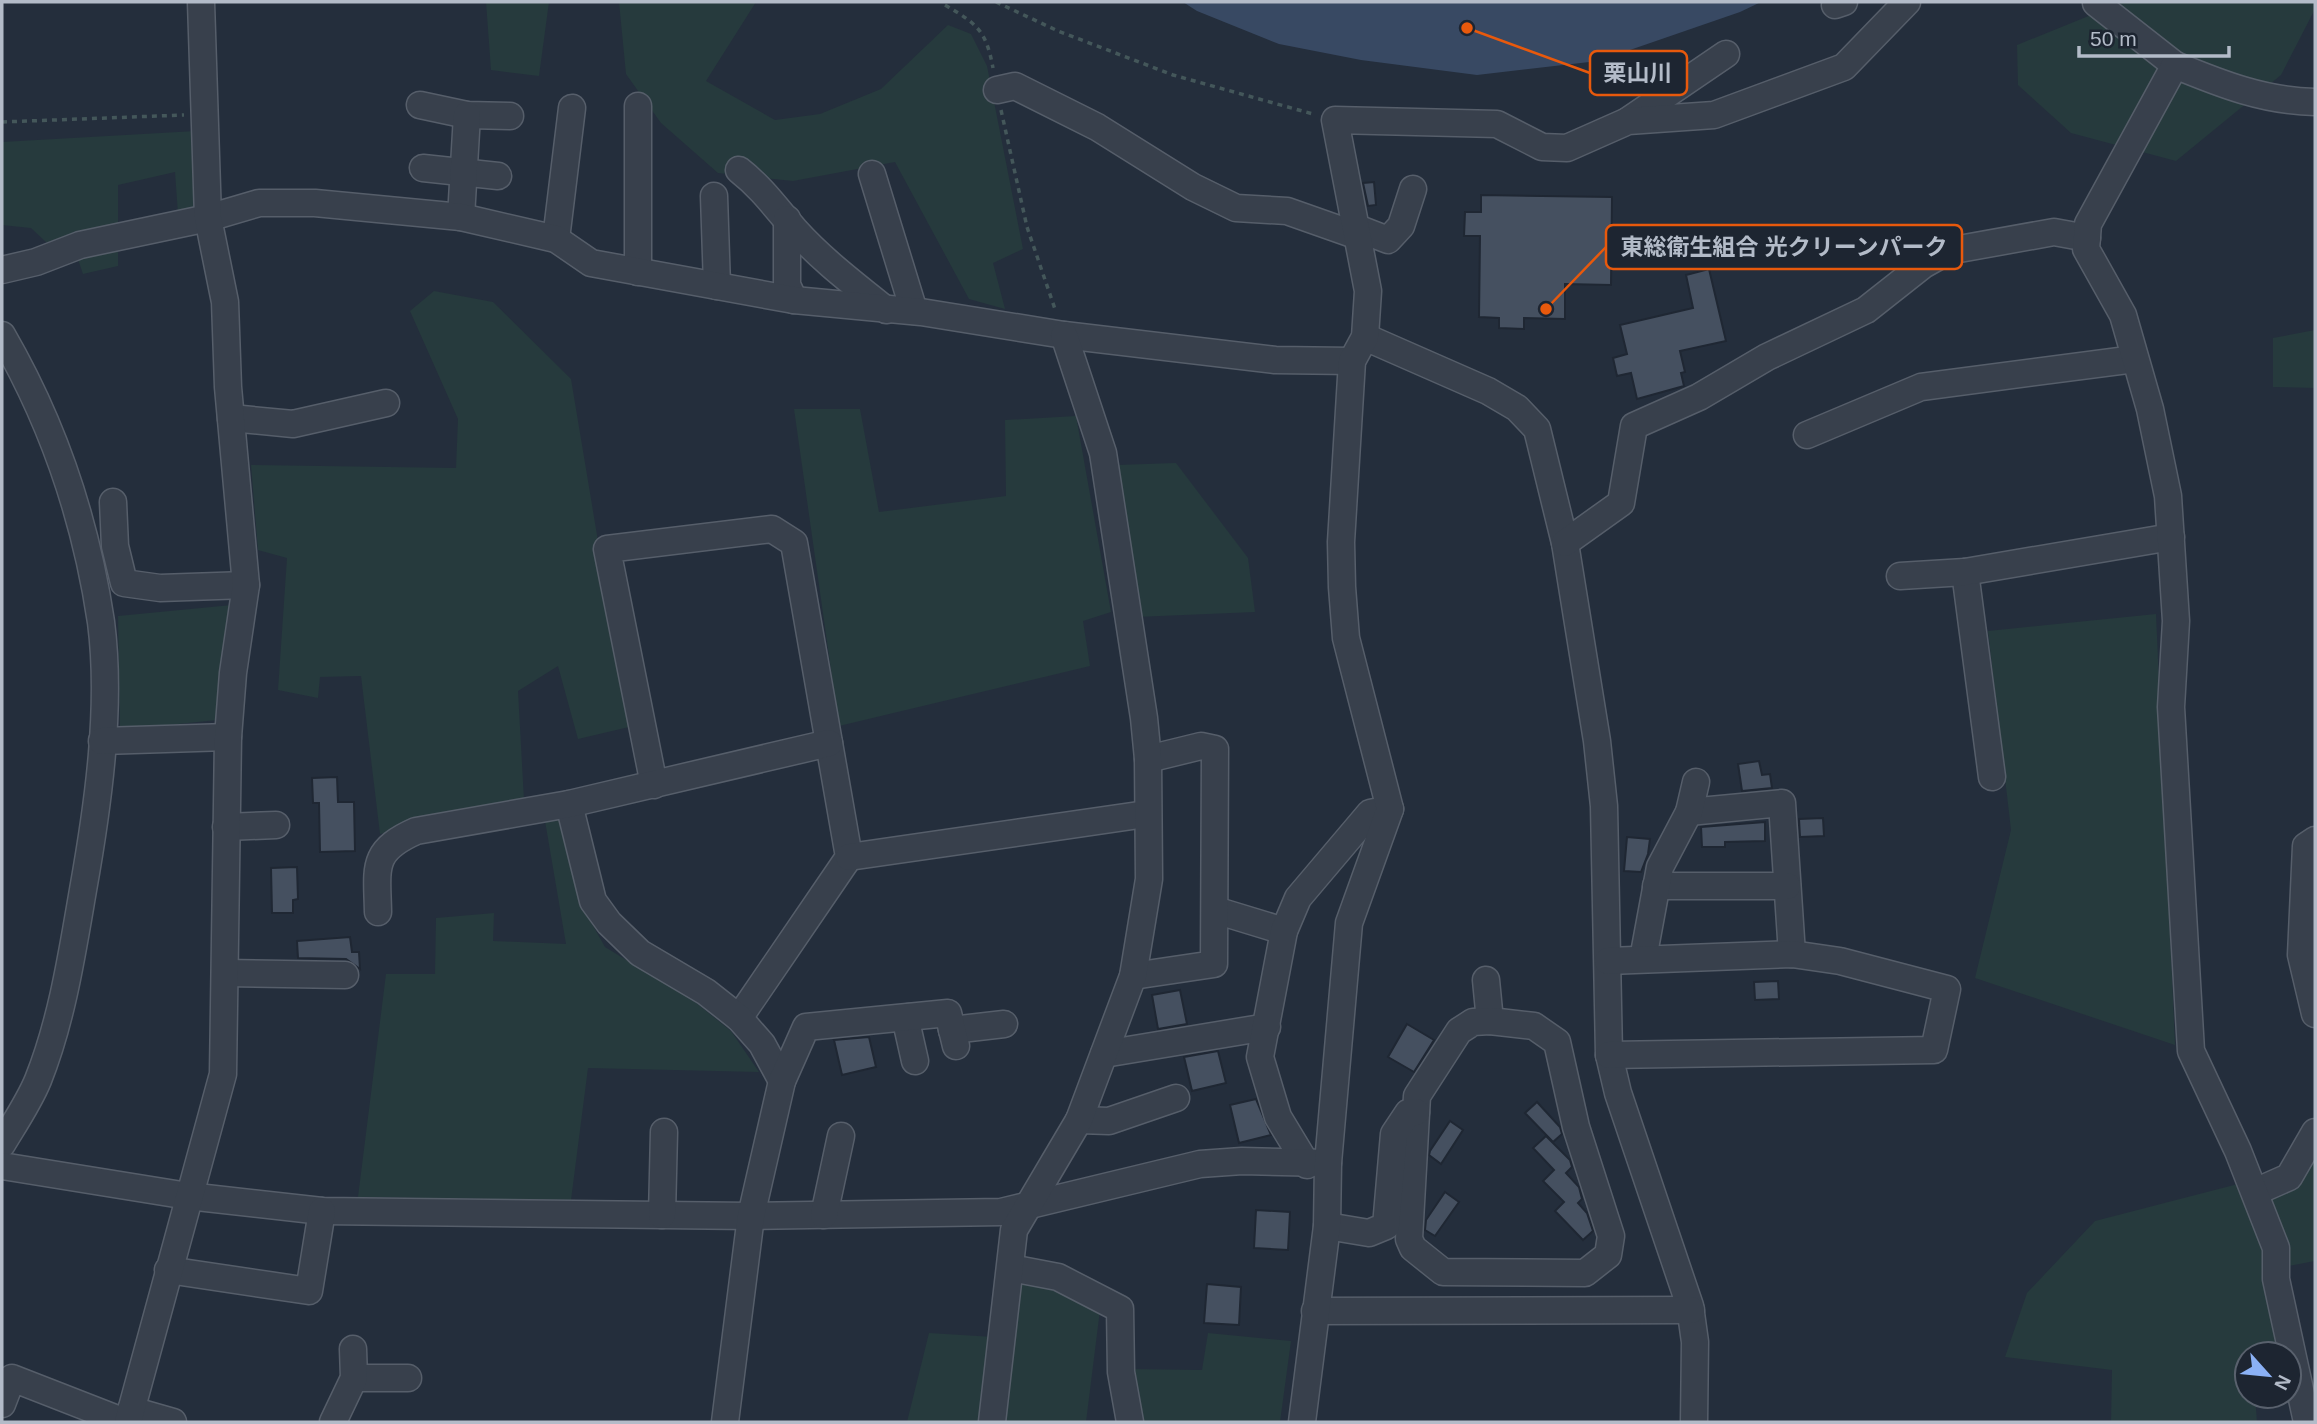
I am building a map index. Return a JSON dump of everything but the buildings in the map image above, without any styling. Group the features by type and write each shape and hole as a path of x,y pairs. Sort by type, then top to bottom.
{"street":[{"path":"128,1418 223,1074 228,737 233,673 246,585 231,418 225,302 208,218 201,2"},
{"path":"1628,121 1714,115 1844,67 1907,2"},
{"path":"2096,3 2175,65 2242,91 2277,100 2315,102"},
{"path":"1302,1422 1327,1226 1317,1164 1349,923 1390,809 1346,638 1341,542 1352,361 1365,337 1368,291 1335,120 1497,124 1542,147 1567,148 1628,121 1726,54"},
{"path":"2175,65 2088,224 2086,249 2123,315 2165,484 2176,621 2171,707 2191,1051 2255,1192 2276,1248 2276,1279 2306,1422"},
{"path":"997,90 1014,86 1097,127 1193,187 1236,208 1287,211 1388,240 1401,226 1413,188"},
{"path":"420,105 467,115 510,116"},
{"path":"638,106 638,272"},
{"path":"556,239 572,108"},
{"path":"461,217 461,174 467,115"},
{"path":"423,168 498,176"},
{"path":"739,170 763,189 787,219 832,266 886,310"},
{"path":"872,174 914,312"},
{"path":"714,196 718,286"},
{"path":"2,270 36,262 80,245 208,218 259,203 315,203 461,217 556,239 591,263 794,300 914,312 1064,335 1275,360 1352,361"},
{"path":"787,219 787,285 794,300"},
{"path":"1565,543 1621,503 1634,426 1699,397 1766,357 1866,310 1923,265 1948,251 2054,232 2087,238"},
{"path":"2,335 30,384 62,461 87,552 101,624 102,741 98,802 74,948 56,1028 37,1082 2,1144"},
{"path":"992,1422 1014,1230 1079,1120 1133,976 1149,879 1146,814 1148,759 1103,453 1064,335"},
{"path":"1365,337 1517,408 1537,429 1565,543 1598,741 1604,806 1609,1055 1618,1093 1691,1310 1695,1342 1694,1422"},
{"path":"1807,435 1921,387 2135,359"},
{"path":"231,418 293,424 386,403"},
{"path":"113,502 115,546 124,583 160,588 246,585"},
{"path":"654,785 607,549 772,529 786,535 794,543 849,857 739,1018"},
{"path":"1900,576 1965,572 2171,537"},
{"path":"1965,572 1992,778"},
{"path":"102,741 228,737"},
{"path":"378,912 377,868 381,853 397,839 416,831 569,804 829,743"},
{"path":"1133,976 1214,964 1215,749 1201,746 1148,759"},
{"path":"1643,959 1660,867 1689,812 1696,782"},
{"path":"1689,812 1782,803 1791,954"},
{"path":"569,804 593,901 608,923 640,953 706,992 739,1018 762,1044 782,1081"},
{"path":"1317,1164 1278,1117 1260,1057 1284,931 1298,898 1370,813 1390,809"},
{"path":"849,857 1146,814"},
{"path":"226,827 276,825"},
{"path":"2315,840 2305,846 2301,955 2315,1014"},
{"path":"1656,886 1787,887"},
{"path":"1215,910 1284,931"},
{"path":"1608,961 1791,954 1840,961 1947,989 1934,1050 1609,1055"},
{"path":"225,973 296,977 345,975"},
{"path":"1486,980 1490,1021"},
{"path":"725,1422 751,1216 782,1081 806,1027 948,1013 954,1038 1004,1024"},
{"path":"909,1017 908,1030 915,1061"},
{"path":"1474,1022 1534,1026 1557,1042 1576,1127 1611,1236 1608,1255 1600,1265 1585,1273 1443,1272 1429,1263 1413,1248 1409,1239 1416,1112 1417,1096 1459,1031 1474,1022"},
{"path":"1104,1054 1267,1027"},
{"path":"1079,1120 1109,1121 1176,1098"},
{"path":"1327,1226 1369,1233 1386,1226 1394,1134 1408,1113 1416,1112"},
{"path":"663,1215 664,1132"},
{"path":"2255,1192 2289,1177 2315,1132"},
{"path":"824,1214 841,1136"},
{"path":"2,1166 188,1196 322,1211 751,1216 1001,1212 1200,1164 1242,1161 1317,1164"},
{"path":"169,1270 309,1291 322,1211"},
{"path":"1011,1268 1058,1277 1120,1309 1121,1372 1130,1422"},
{"path":"1315,1311 1691,1310"},
{"path":"333,1422 354,1378 353,1349"},
{"path":"2,1404 12,1378 128,1418 173,1422"},
{"path":"354,1378 408,1378"}],"path":[{"path":"996,2 1058,31 1174,75 1335,120"},
{"path":"945,5 978,25 989,44 1027,227 1064,335"},
{"path":"2,122 204,115"}],"green space":[{"path":"486,2 549,2 539,76 491,70"},
{"path":"619,2 756,2 706,81 775,120 820,114 881,89 948,25 971,34 987,66 1023,249 993,263 1005,309 969,299 895,162 793,181 718,173 661,123 626,74"},
{"path":"2123,2 2315,2 2315,9 2281,75 2176,161 2071,133 2018,85 2017,45"},
{"path":"196,131 199,215 178,214 175,172 118,185 118,266 83,274 72,242 46,242 31,228 2,225 2,142"},
{"path":"434,291 493,302 571,379 629,727 578,739 558,666 518,691 524,800 380,834 361,676 320,677 318,698 278,690 287,558 258,550 251,465 456,468 458,419 410,311"},
{"path":"2315,330 2315,388 2273,387 2273,338"},
{"path":"794,409 860,409 879,512 1006,496 1005,420 1076,416 1111,612 1083,621 1090,666 839,726"},
{"path":"1176,463 1248,558 1255,612 1136,617 1118,465"},
{"path":"232,605 217,720 120,730 118,616"},
{"path":"2156,614 2175,1045 1975,978 2011,830 1988,631"},
{"path":"565,818 582,906 605,947 695,1002 731,1031 759,1072 588,1068 571,1200 358,1197 386,974 435,974 436,918 494,913 493,941 566,944 545,821"},
{"path":"2315,1160 2315,1261 2278,1268 2282,1339 2233,1340 2233,1410 2256,1410 2257,1422 2111,1422 2112,1370 2005,1357 2027,1293 2095,1221 2238,1184 2288,1188"},
{"path":"1023,1278 1100,1310 1086,1422 907,1422 929,1333 1010,1338"},
{"path":"1208,1333 1291,1341 1280,1422 1124,1422 1127,1369 1202,1370"}],"water":[{"path":"1183,2 1761,2 1740,12 1598,61 1477,75 1361,60 1279,44 1197,11"}],"place":[{"name":"栗山川","path":"1467,28"},
{"name":"東総衛生組合 光クリーンパーク","path":"1546,309"}]}
